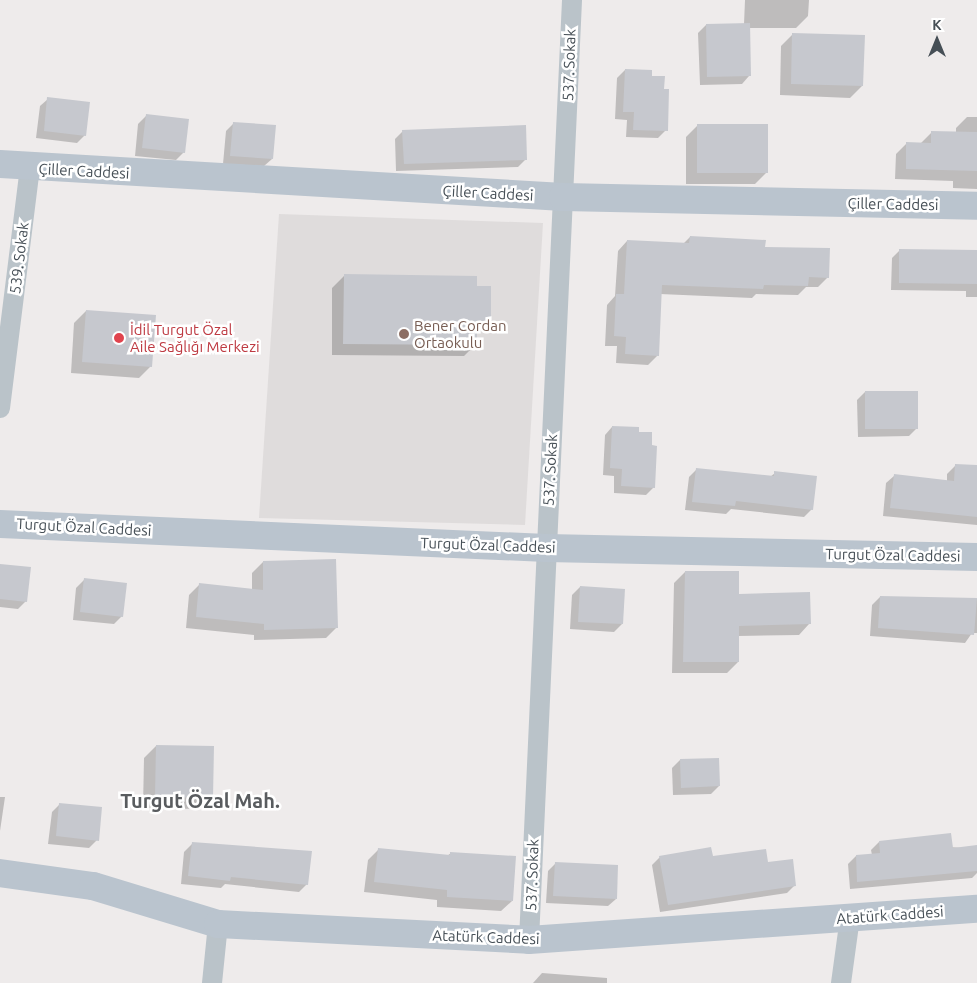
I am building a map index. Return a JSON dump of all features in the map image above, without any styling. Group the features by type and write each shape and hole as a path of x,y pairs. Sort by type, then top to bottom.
{"street":[{"name":"537. Sokak","path":"530,940 546,548 572,0"},
{"name":"Çiller Caddesi","path":"0,164 30,168 563,197 977,206"},
{"name":"539. Sokak","path":"0,408 30,168"},
{"name":"Turgut Özal Caddesi","path":"0,524 546,548 977,557"},
{"name":"Atatürk Caddesi","path":"0,873 93,886 218,924 530,940 977,909"},
{"path":"841,983 850,917"},
{"path":"212,983 218,924"}],"shaded area":[{"name":"Bener Cordan Ortaokulu","path":"279,214 543,223 525,525 259,518"}],"building":[{"path":"750,23 751,76 707,77 706,24"},
{"path":"792,33 865,35 863,86 791,84"},
{"path":"625,69 652,70 652,76 665,76 664,89 669,89 668,131 633,130 634,112 623,112"},
{"path":"47,97 90,102 86,136 44,131"},
{"path":"146,114 189,119 185,153 142,148"},
{"path":"233,122 276,125 273,159 230,156"},
{"path":"697,124 768,124 768,173 697,173"},
{"path":"526,125 527,160 404,164 402,130"},
{"path":"931,131 977,132 977,171 906,169 906,142 931,143"},
{"path":"690,236 766,240 765,247 830,248 829,278 809,277 808,286 764,285 763,289 662,285 659,356 625,354 626,337 614,336 616,294 624,294 627,240 689,243"},
{"path":"899,249 977,250 977,284 899,283"},
{"path":"344,274 477,276 477,286 491,286 491,321 477,321 477,345 343,344"},
{"name":"İdil Turgut Özal Aile Sağlığı Merkezi","path":"86,310 156,315 152,367 82,362"},
{"path":"865,391 918,391 918,429 865,429"},
{"path":"612,426 639,427 639,432 652,432 652,445 657,446 655,488 621,486 622,469 610,468"},
{"path":"955,464 977,465 977,517 890,508 894,474 954,481"},
{"path":"696,468 774,476 774,471 817,476 813,510 736,501 735,506 692,502"},
{"path":"336,559 338,628 264,630 264,624 196,617 199,583 263,590 263,561"},
{"path":"0,564 31,567 27,602 0,599"},
{"path":"685,571 739,571 739,594 810,592 811,624 739,626 739,662 683,662"},
{"path":"84,578 127,583 123,617 80,612"},
{"path":"580,586 625,589 623,624 578,622"},
{"path":"880,596 977,598 974,635 878,628"},
{"path":"156,745 214,746 213,798 155,797"},
{"path":"719,758 720,786 681,788 680,759"},
{"path":"59,803 102,807 99,841 56,836"},
{"path":"951,833 953,848 977,845 977,871 857,882 856,855 880,853 879,841"},
{"path":"192,842 312,851 308,885 231,877 230,881 188,876"},
{"path":"711,847 713,856 766,849 768,862 793,859 796,886 668,905 659,856"},
{"path":"378,848 450,855 450,852 516,856 513,901 447,897 447,890 374,882"},
{"path":"555,862 618,865 617,899 553,896"}],"place":[{"name":"Bener Cordan Ortaokulu","path":"404,334"},
{"name":"İdil Turgut Özal Aile Sağlığı Merkezi","path":"119,338"}],"district":[{"name":"Turgut Özal Mah.","path":"200,800"}]}
